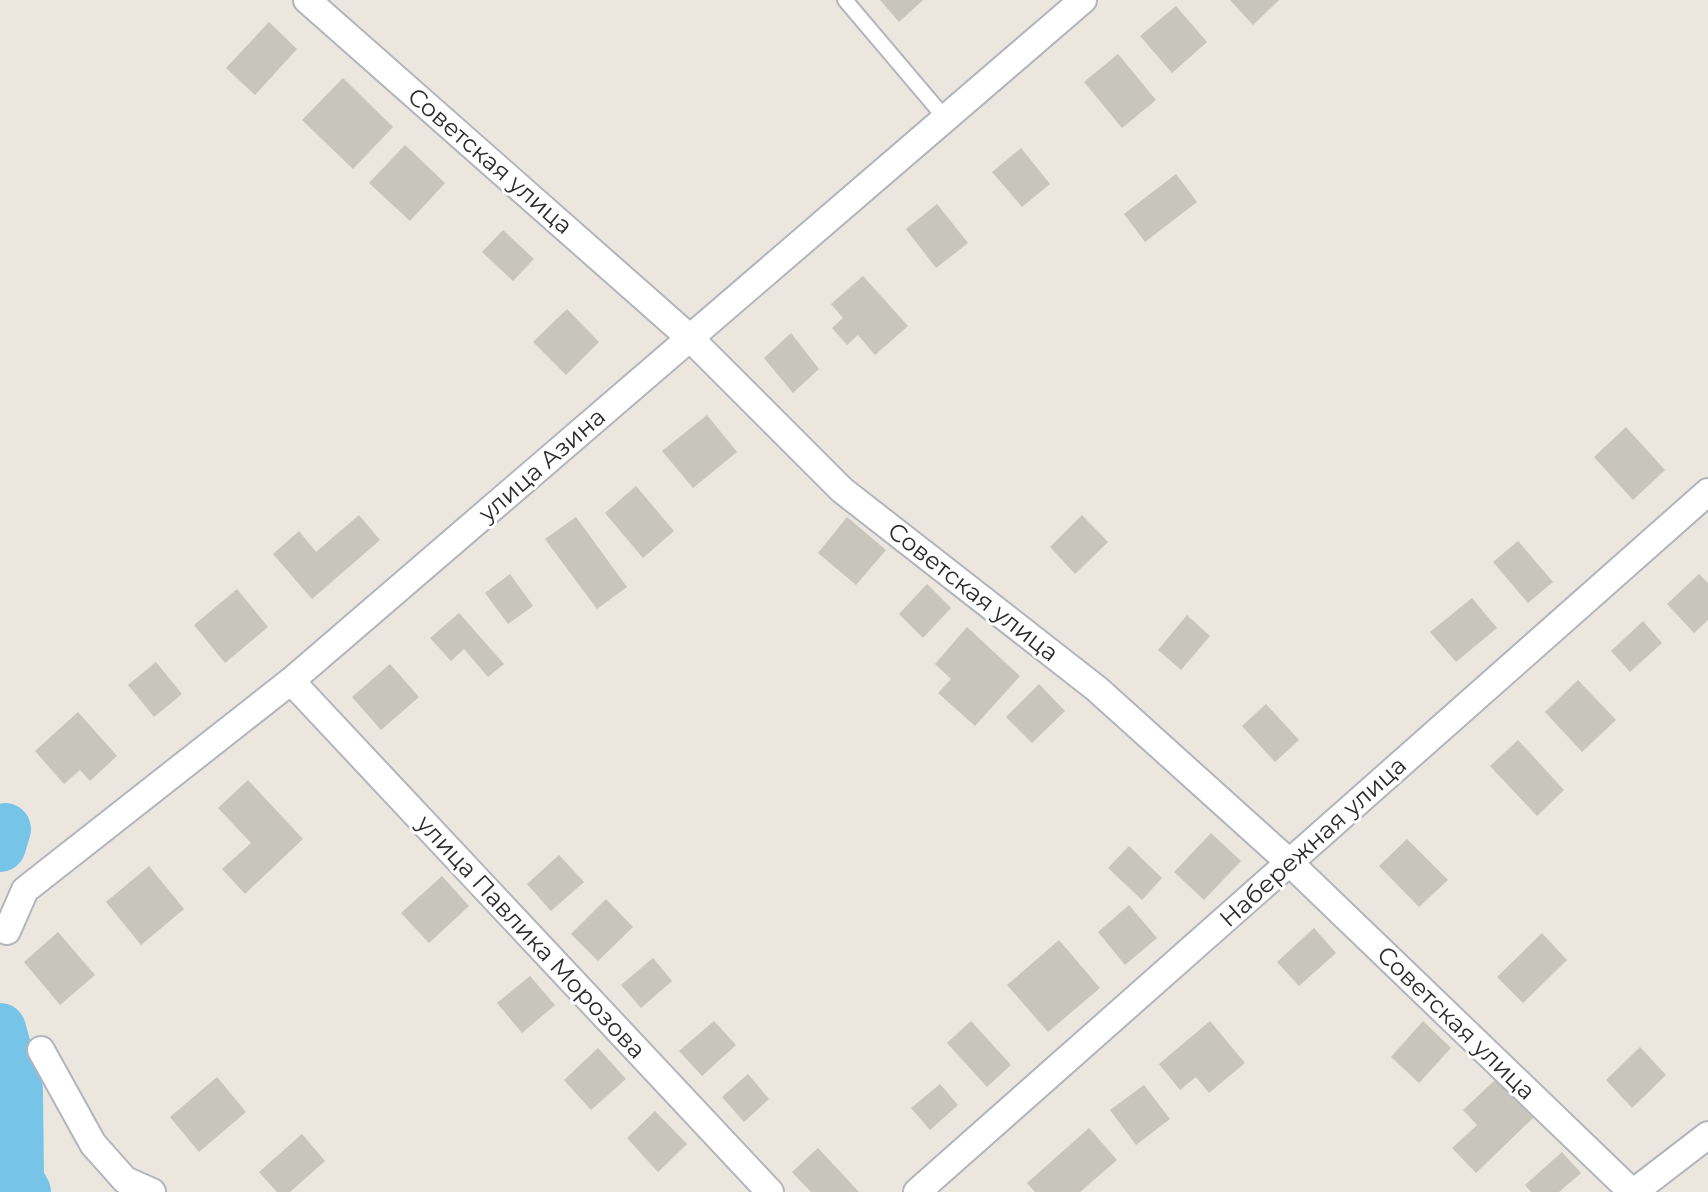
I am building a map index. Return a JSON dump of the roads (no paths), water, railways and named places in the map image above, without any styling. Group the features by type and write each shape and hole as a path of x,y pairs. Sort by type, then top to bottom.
{"street":[{"name":"Советская улица","path":"307,0 690,338 842,490 1097,689 1290,863 1633,1192"},
{"name":"улица Азина","path":"7,931 25,890 291,681 1083,0"},
{"name":"Набережная улица","path":"917,1192 1708,492"},
{"name":"улица Павлика Морозова","path":"291,681 770,1192"},
{"path":"41,1050 93,1144 125,1180 152,1192"},
{"path":"1633,1192 1708,1135"}],"lane":[{"path":"845,0 945,118"}],"waterway":[{"path":"0,846 5,829"},
{"path":"0,1029 17,1090 18,1179 25,1192"}]}
